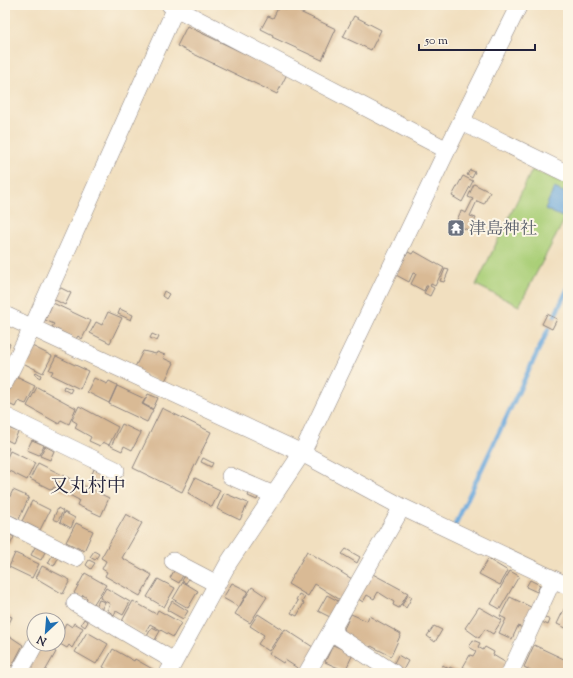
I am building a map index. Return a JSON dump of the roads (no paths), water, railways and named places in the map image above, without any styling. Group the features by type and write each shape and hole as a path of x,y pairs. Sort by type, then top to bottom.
{"street":[{"path":"76,602 171,667 217,584 302,453 447,150 519,5"},
{"path":"5,382 32,328 175,6 447,150"},
{"path":"462,122 568,174"},
{"path":"5,315 302,453 402,507 561,583 510,673"},
{"path":"5,416 116,470"},
{"path":"230,476 274,495"},
{"path":"307,673 402,507"},
{"path":"5,522 76,558"},
{"path":"173,561 217,584"},
{"path":"331,632 394,673"},
{"path":"19,673 31,652"}],"water":[{"path":"554,188 568,194 568,207 562,217 545,209"}],"waterway":[{"path":"454,527 568,288"}],"place":[{"name":"津島神社","path":"456,228"}],"district":[{"name":"又丸村中","path":"88,485"}]}
